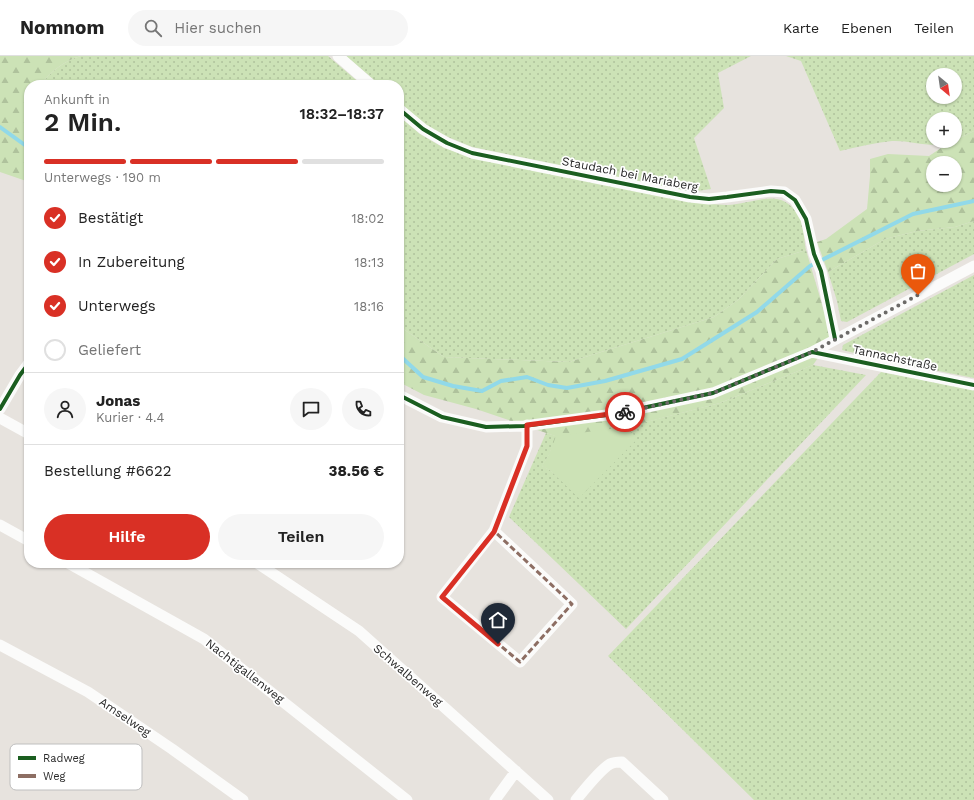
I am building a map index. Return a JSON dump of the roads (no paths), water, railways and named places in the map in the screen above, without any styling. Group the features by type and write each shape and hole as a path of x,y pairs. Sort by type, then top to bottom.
{"street":[{"path":"338,56 365,80"},
{"name":"Staudach bei Mariaberg","path":"404,113 423,130 446,143 472,153 690,197 709,199 771,191 784,192 795,200 806,219 814,254 821,271 835,339"},
{"path":"404,397 442,416 486,427 527,425 614,414 713,393 812,352 974,266"},
{"name":"Tannachstraße","path":"812,352 974,385"},
{"path":"0,409 24,370"},
{"path":"0,418 24,431"},
{"path":"494,532 572,604 520,662 442,597 494,532 527,446 527,425"},
{"path":"0,525 24,538"},
{"name":"Nachtigallenweg","path":"77,568 204,639 407,800"},
{"name":"Schwalbenweg","path":"264,568 359,632 548,800"},
{"name":"Amselweg","path":"0,645 88,692 172,749 243,800"},
{"path":"576,800 609,764 622,762 662,800"},
{"path":"495,800 516,771"}],"waterway":[{"path":"0,127 24,144"},
{"path":"404,360 423,377 453,386 482,391 501,381 527,377 548,385 567,388 605,381 682,359 757,312 810,266 913,214 974,201"}]}
